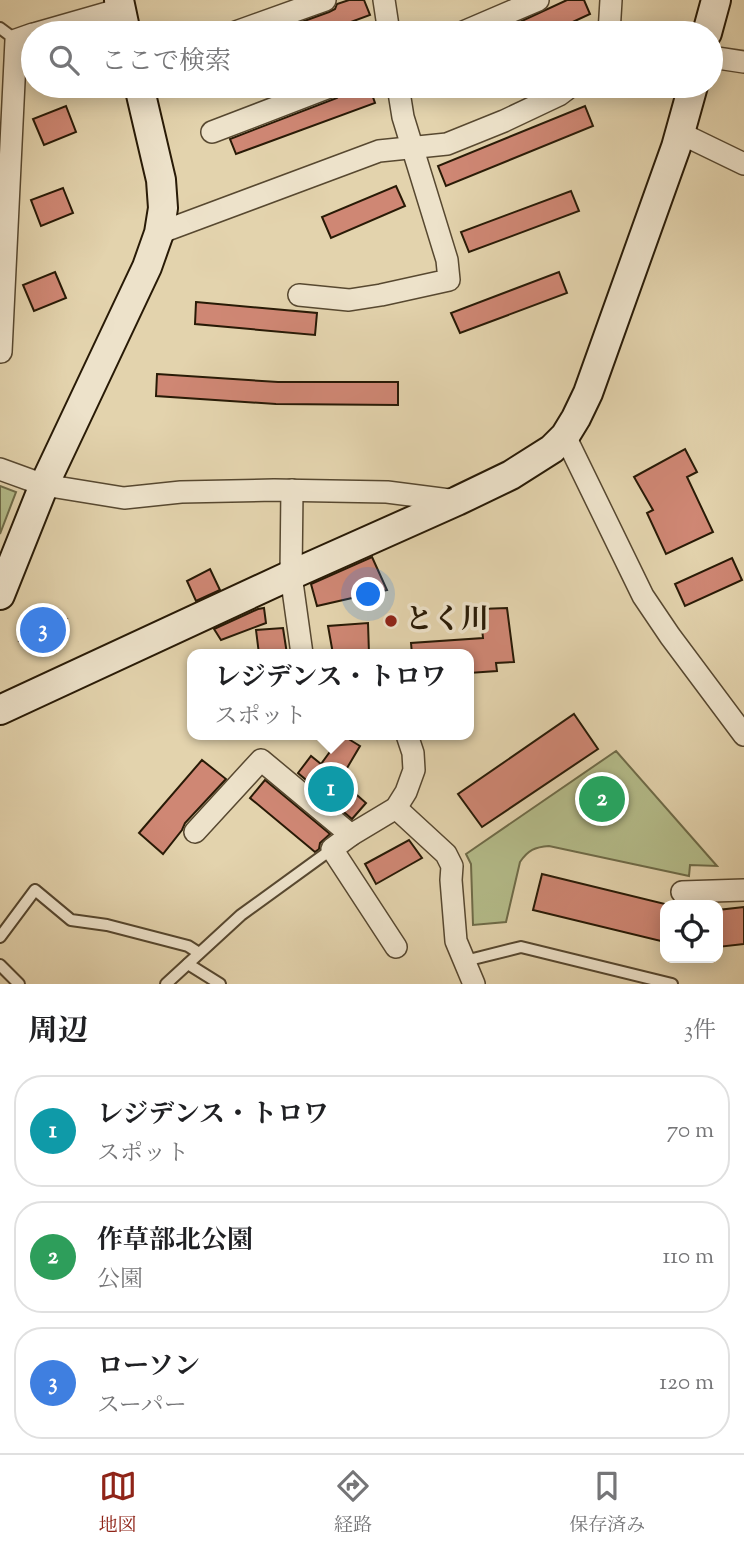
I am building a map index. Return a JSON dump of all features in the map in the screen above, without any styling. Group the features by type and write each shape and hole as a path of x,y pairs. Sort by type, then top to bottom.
{"street":[{"path":"266,21 325,0"},
{"path":"384,0 387,21"},
{"path":"489,21 538,0"},
{"path":"610,21 611,0"},
{"path":"710,21 716,0"},
{"path":"87,21 122,14"},
{"path":"1,352 7,74 21,37"},
{"path":"723,59 744,62"},
{"path":"0,595 44,485 147,267 159,233 163,208 161,180 142,98"},
{"path":"212,132 301,98"},
{"path":"299,295 349,300 449,280 447,260 412,148 400,98"},
{"path":"159,233 379,151 447,144 553,98"},
{"path":"0,710 457,501 511,475 552,449 565,436 588,393 680,133 690,98"},
{"path":"680,133 744,164"},
{"path":"565,436 643,596 744,734"},
{"path":"0,468 44,485 124,498 181,492 292,490 387,492 457,501"},
{"path":"292,490 291,575 301,649"},
{"path":"396,947 332,849 396,808 414,771 414,753 409,740"},
{"path":"195,831 261,760 351,835"},
{"path":"396,808 446,854 452,866 456,941 474,984"},
{"path":"682,892 744,890"}],"lane":[{"path":"166,984 242,915 332,849"},
{"path":"0,937 35,890 71,920 107,925 188,946 199,953"},
{"path":"465,961 521,947 672,984"},
{"path":"188,964 220,984"},
{"path":"0,965 19,984"}],"green space":[{"path":"0,486 16,492 0,534"},
{"path":"616,751 717,866 690,865 689,876 549,846 540,847 529,852 520,862 506,922 473,925 471,864 466,854"}],"building":[{"path":"349,0 364,0 370,15 354,21 304,21 335,9 337,4"},
{"path":"567,0 584,0 590,14 575,21 522,21"},
{"path":"337,98 373,98 375,103 236,154 230,139"},
{"path":"66,106 76,132 44,145 33,119"},
{"path":"585,106 593,126 446,186 438,166"},
{"path":"396,186 405,206 331,238 322,217"},
{"path":"63,188 73,213 41,226 31,200"},
{"path":"571,191 579,211 469,252 461,232"},
{"path":"55,272 66,298 34,311 23,285"},
{"path":"559,272 567,293 460,333 451,313"},
{"path":"196,302 317,313 315,335 195,324"},
{"path":"157,374 278,382 398,382 398,405 276,404 156,396"},
{"path":"685,449 697,472 687,477 713,532 666,554 647,513 653,510 634,477"},
{"path":"372,557 387,590 317,606 311,584"},
{"path":"732,558 742,580 685,606 675,584"},
{"path":"210,569 220,590 196,601 187,581"},
{"path":"30,608 67,619 56,652 19,641"},
{"path":"264,608 266,623 221,640 214,629 258,609"},
{"path":"507,608 514,662 496,663 497,671 474,673 474,649 412,649 411,643 483,638 480,609"},
{"path":"368,623 369,649 332,649 328,626"},
{"path":"283,628 286,649 258,649 256,630"},
{"path":"574,714 598,749 482,827 458,794"},
{"path":"338,740 350,740 360,746 340,780 366,803 352,819 298,773 311,756 321,764"},
{"path":"202,760 226,779 185,823 163,854 139,833"},
{"path":"265,780 330,834 315,852 250,798"},
{"path":"409,840 422,858 376,884 365,864"},
{"path":"542,874 660,903 660,941 533,910"},
{"path":"744,907 744,944 723,946 723,909"}],"place":[{"name":"とく川","path":"391,621"},
{"name":"ローソン","path":"43,630"},
{"name":"レジデンス・トロワ","path":"331,789"},
{"name":"作草部北公園","path":"602,799"}]}
